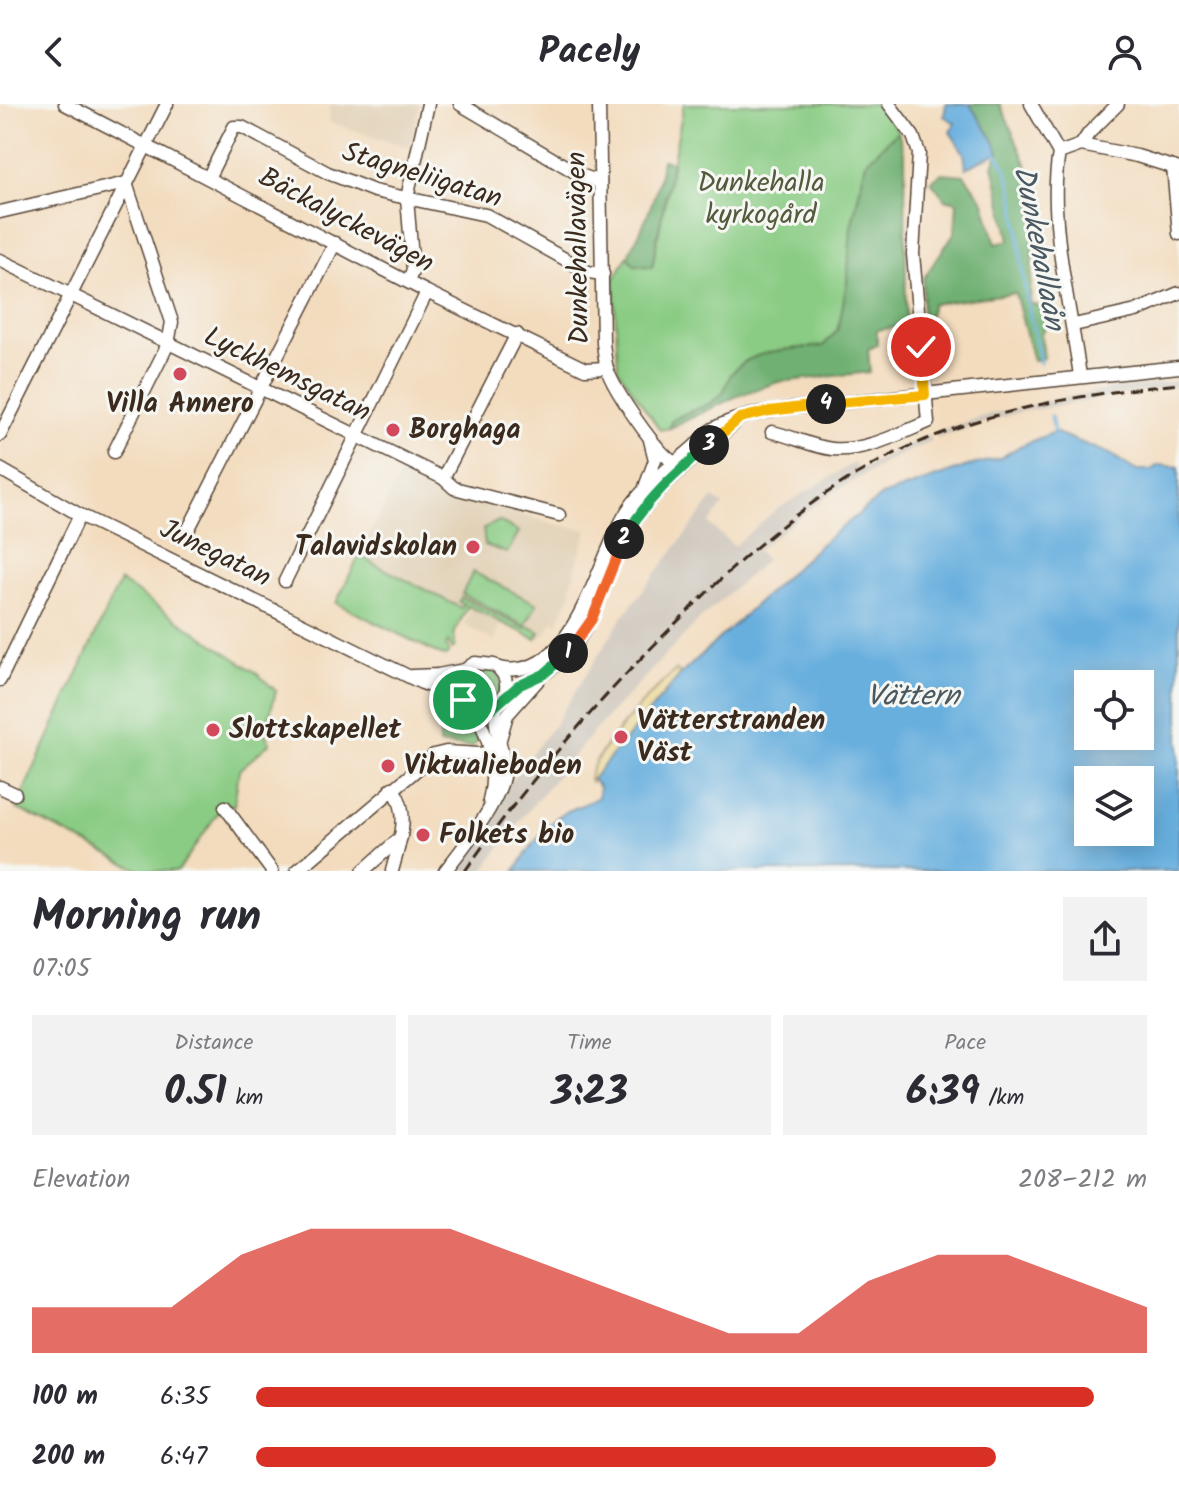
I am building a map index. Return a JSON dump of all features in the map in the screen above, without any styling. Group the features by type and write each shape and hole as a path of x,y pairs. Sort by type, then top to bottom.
{"street":[{"name":"Bäckalyckevägen","path":"65,104 209,176 427,292 585,369 607,368"},
{"path":"0,435 167,104"},
{"path":"408,281 413,270 407,198 428,104"},
{"path":"460,104 580,175 600,182"},
{"name":"Dunkehallavägen","path":"599,104 603,343 607,368 619,393 666,459 674,463"},
{"path":"772,432 829,449 847,449 928,422 913,254 919,153 913,136 889,104"},
{"path":"1031,104 1059,153 1054,178 1056,202 1080,376"},
{"path":"1081,145 1118,104"},
{"name":"Stagneliigatan","path":"209,176 234,127 242,127 328,173 374,191 486,215 588,272 603,274"},
{"path":"1059,153 1081,145 1176,168 1179,234"},
{"path":"0,212 126,183"},
{"path":"114,452 168,344 171,315 126,183"},
{"path":"186,534 335,243"},
{"name":"Lyckhemsgatan","path":"0,260 443,478 457,489 559,515"},
{"path":"285,581 427,292"},
{"path":"1074,325 1136,311 1179,293"},
{"path":"443,478 517,334"},
{"path":"411,676 464,670 481,662 514,671 526,668 563,641 584,607 619,523 644,490 711,430 740,418 792,408 1179,367"},
{"path":"445,871 488,808 497,747 511,708 569,652 584,632 625,537 674,463 740,418"},
{"path":"644,490 655,460 647,431"},
{"name":"Junegatan","path":"0,469 80,515 466,703"},
{"path":"0,680 80,515"},
{"path":"497,747 494,728 506,682 499,668"},
{"path":"464,670 459,682 466,703 497,747"},
{"path":"466,703 486,710 518,686 544,674"},
{"path":"297,871 424,761 439,753 472,755 497,747"},
{"path":"0,787 15,794"},
{"path":"392,788 402,807 401,837 392,871"},
{"path":"225,807 272,871"},
{"path":"363,871 401,837"}],"shaded area":[{"path":"330,104 420,104 410,148 329,122"},
{"path":"1179,381 1179,386 1019,412 937,438 935,432 990,414 1044,402 1110,389"},
{"path":"929,434 931,441 887,461 827,496 757,550 766,560 700,619 594,731 483,871 453,871 513,778 554,725 624,615 713,498 723,505 709,524 734,546 777,509 854,463 858,470"},
{"name":"Talavidskolan","path":"403,468 457,496 554,524 587,530 570,589 573,591 558,623 553,621 548,631 536,641 502,624 494,641 464,625 471,608 464,605 462,608 359,556"}],"green space":[{"name":"Dunkehalla kyrkogård","path":"684,104 877,104 898,131 866,162 851,228 847,282 837,331 823,346 775,351 751,358 733,372 723,393 715,400 671,421 670,428 660,430 618,369 614,280 627,257 635,265 652,267"},
{"path":"970,104 1000,104 1029,170 1035,209 1030,303 1049,310 1050,322 1041,333 1044,358 1033,361 1015,293 932,304 928,320 922,318 923,279 955,232 957,202 945,199 931,181 942,173 964,175 984,202 996,244 1010,240 993,165 999,152"},
{"path":"898,131 905,156 906,326 877,330 877,345 868,349 870,372 778,382 735,397 670,428 671,421 721,395 733,372 751,358 775,351 823,346 837,331 847,282 851,228 866,162"},
{"path":"662,160 672,162 652,267 635,265 627,257 649,210"},
{"path":"499,521 519,532 507,553 485,545 483,529"},
{"path":"359,556 461,608 464,604 459,602 461,597 526,629 528,626 540,632 536,639 468,606 454,633 455,647 452,649 448,642 449,652 446,656 441,655 336,603"},
{"path":"473,572 537,604 525,626 462,594"},
{"path":"120,581 258,674 276,691 265,733 270,743 239,770 234,806 224,804 178,871 141,871 16,808"},
{"path":"483,668 496,673 501,686 496,699 483,704 470,699 465,686 470,673"},
{"path":"448,696 468,715 481,737 472,747 439,744"}],"sand":[{"name":"Vätterstranden Väst","path":"676,670 681,674 591,782 593,767 612,737"}],"water":[{"path":"946,104 970,104 999,152 966,168 964,153 950,132 955,123 944,116"},
{"name":"Vättern","path":"1054,432 1110,454 1135,470 1151,470 1158,465 1179,467 1179,871 515,871 550,823 598,797 599,787 592,779 681,674 822,543 882,496 1000,458"}],"waterway":[{"name":"Dunkehallaån","path":"996,153 1004,165 1014,197 1024,284 1040,363"},
{"name":"Dunkehallaån","path":"1051,416 1054,432"}],"railway":[{"path":"465,871 537,776 641,658 756,547 819,498 888,457 986,418 1082,397 1179,384"}],"place":[{"name":"Villa Annero","path":"180,374"},
{"name":"Borghaga","path":"393,430"},
{"name":"Talavidskolan","path":"473,547"},
{"name":"Slottskapellet","path":"213,730"},
{"name":"Vätterstranden Väst","path":"621,737"},
{"name":"Viktualieboden","path":"388,766"},
{"name":"Folkets bio","path":"423,835"}],"route":[{"path":"463,700 469,707 478,710 493,708 518,686 544,674 577,644 592,619 633,523 678,472 740,418 792,408 925,395 921,347"}]}
